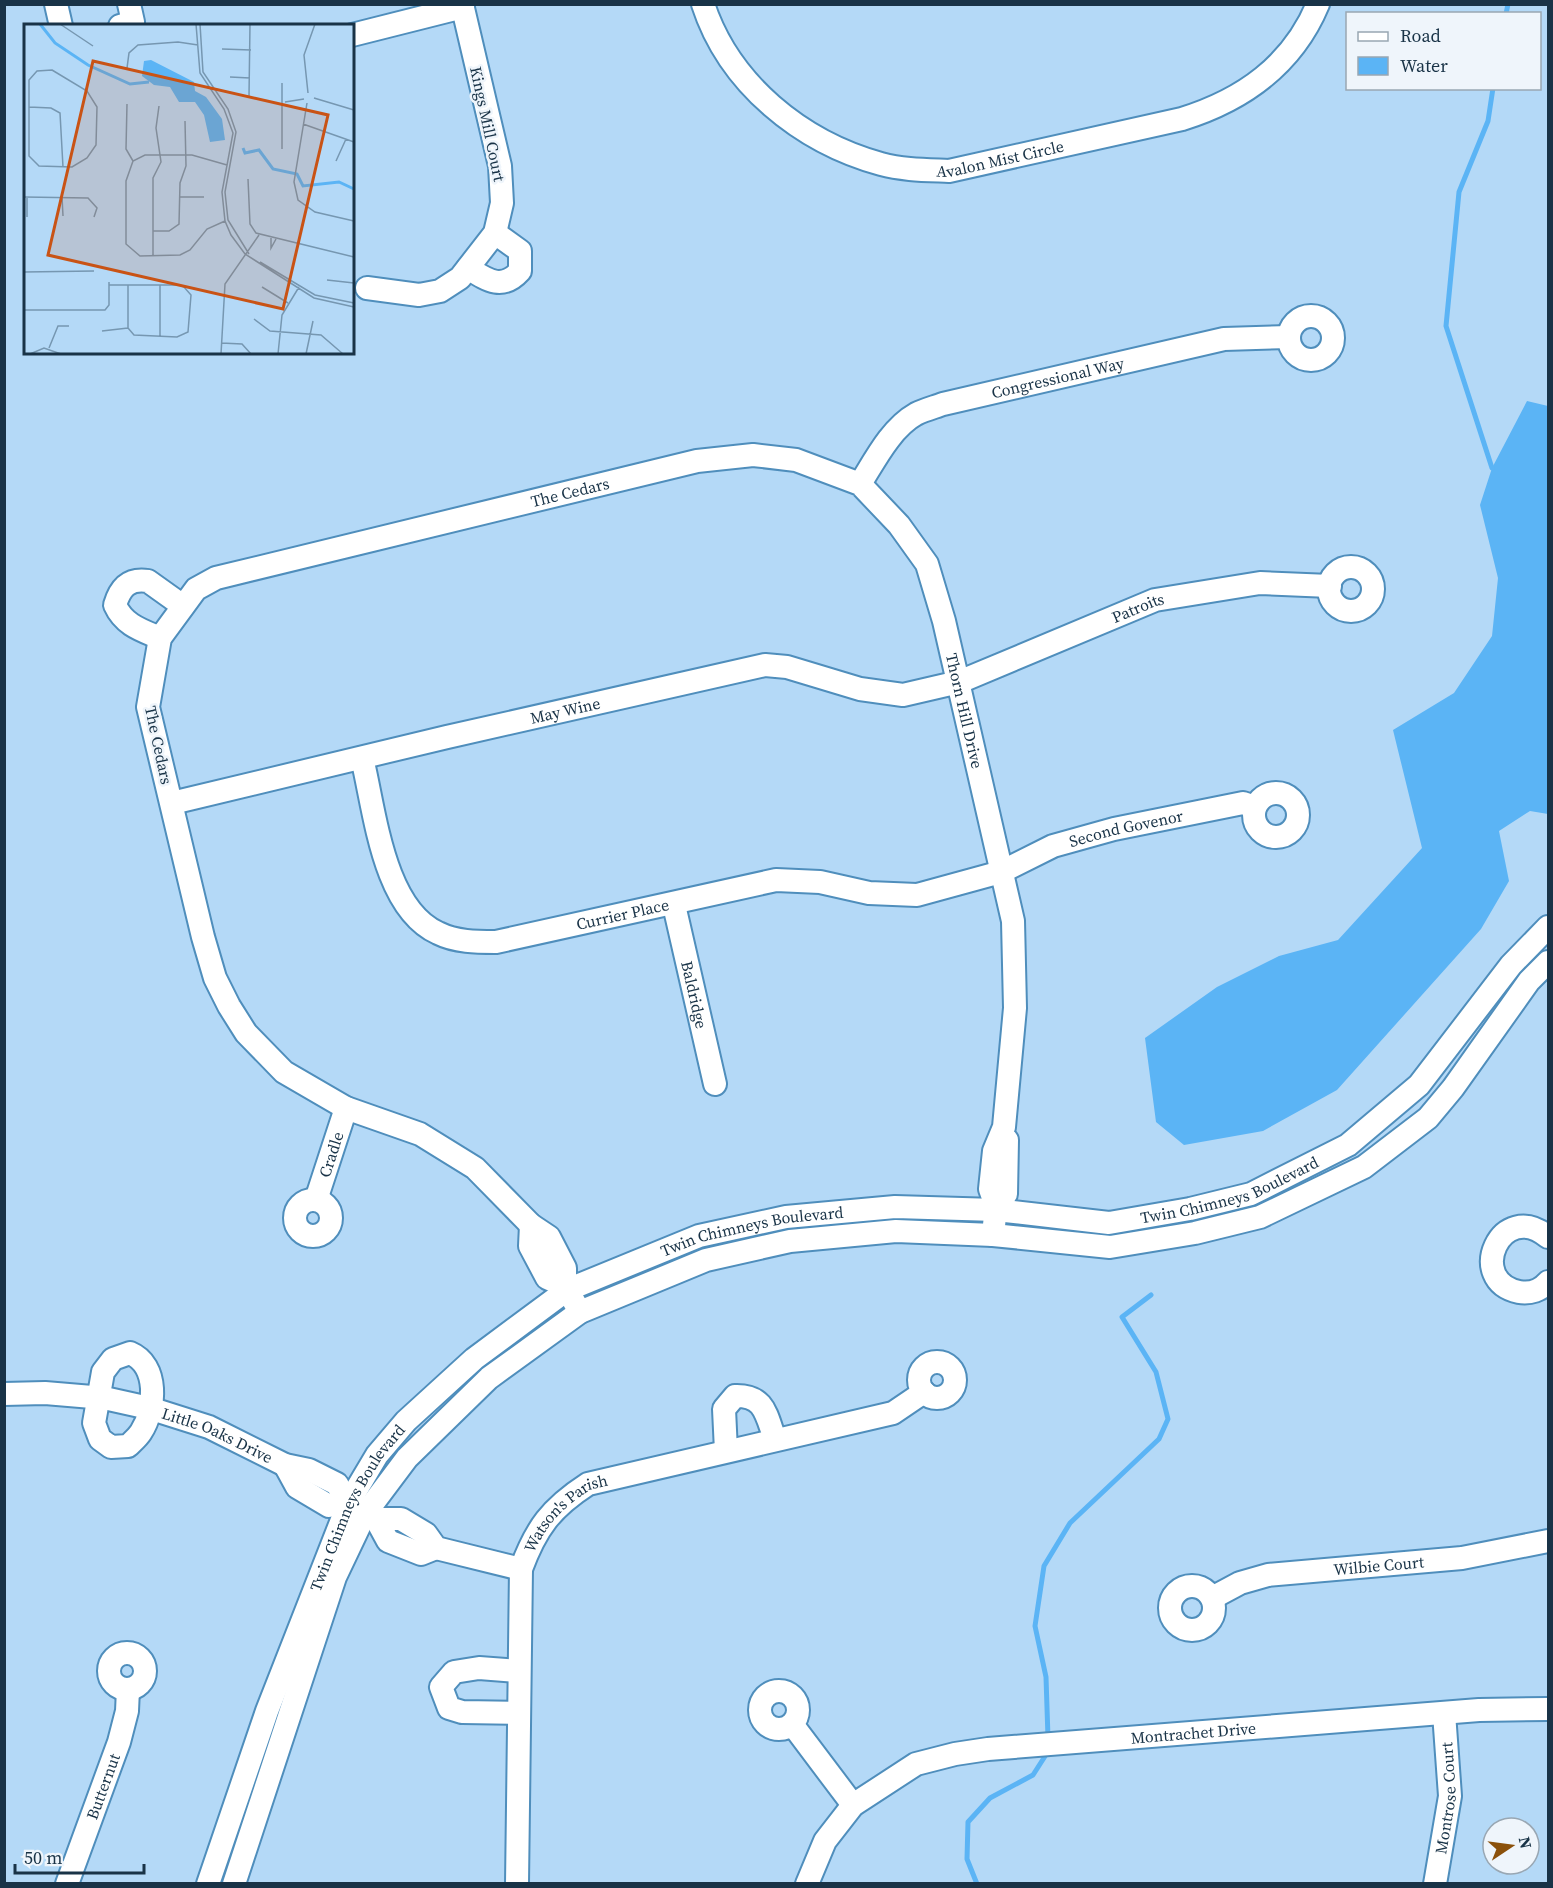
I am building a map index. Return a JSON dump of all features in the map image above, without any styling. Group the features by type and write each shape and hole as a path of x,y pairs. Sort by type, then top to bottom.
{"street":[{"path":"56,4 61,24"},
{"path":"126,24 133,22 129,4"},
{"name":"Avalon Mist Circle","path":"703,4 723,48 747,84 807,134 847,153 882,165 916,170 949,171 1171,122 1212,110 1237,98 1263,79 1300,36 1318,4"},
{"path":"354,34 463,6"},
{"name":"Kings Mill Court","path":"367,288 419,295 440,291 460,278 495,233 502,203 500,166 463,6"},
{"path":"468,268 499,283 511,281 520,271 520,251 495,233"},
{"name":"Congressional Way","path":"860,484 882,448 901,427 916,414 943,404 1224,339 1289,337"},
{"name":"Thorn Hill Drive","path":"697,461 753,455 796,460 860,484 899,525 927,564 958,682 1012,921 1016,967 1015,1008 1004,1127 1009,1146 1006,1194 996,1208 993,1234"},
{"name":"The Cedars","path":"580,1312 566,1288 566,1268 549,1237 531,1225 475,1168 420,1134 346,1108 285,1072 246,1033 229,1006 216,978 203,938 148,707 160,638 196,589 216,578 697,461"},
{"path":"160,638 132,627 120,616 115,605 119,591 127,583 148,581 183,606"},
{"name":"Patroits","path":"958,682 1155,600 1260,583 1330,586"},
{"name":"May Wine","path":"171,803 765,665 787,667 860,689 903,695 958,682"},
{"name":"Currier Place","path":"362,758 392,883 410,913 437,933 466,941 496,942 674,905 776,880 820,882 869,893 917,895 1001,872"},
{"name":"Second Govenor","path":"1001,872 1053,846 1114,829 1243,803 1256,807"},
{"name":"Baldridge","path":"674,905 715,1084"},
{"name":"Twin Chimneys Boulevard","path":"234,1884 377,1455 406,1421 474,1359 566,1288 699,1236 786,1217 895,1207 996,1208 1109,1223 1190,1209 1251,1194 1348,1145 1419,1084 1511,965 1548,927"},
{"name":"Twin Chimneys Boulevard","path":"208,1884 267,1711 359,1509 407,1458 489,1378 580,1312 706,1260 790,1241 896,1231 993,1234 1110,1247 1195,1233 1260,1217 1328,1186 1383,1154 1428,1118 1453,1088 1530,981 1548,962"},
{"name":"Cradle","path":"316,1200 346,1108"},
{"path":"1548,1236 1539,1230 1519,1227 1500,1237 1492,1256 1496,1276 1512,1290 1535,1292 1548,1282"},
{"name":"Little Oaks Drive","path":"130,1353 144,1362 150,1376 152,1394 141,1432 128,1446 111,1447 100,1439 94,1423 100,1398 103,1372 113,1359 130,1353"},
{"name":"Watson's Parish","path":"518,1884 517,1713 521,1569 541,1524 561,1501 588,1484 726,1450 893,1413 924,1392"},
{"name":"Little Oaks Drive","path":"4,1394 45,1393 100,1398 149,1408 209,1427 285,1465 309,1470 337,1484 359,1509"},
{"path":"726,1450 724,1409 735,1396 748,1396 759,1402 775,1439"},
{"path":"359,1509 401,1519 426,1534 436,1548 521,1569"},
{"name":"Wilbie Court","path":"1212,1599 1240,1583 1268,1575 1462,1558 1548,1541"},
{"path":"517,1713 449,1708 441,1687 454,1672 478,1668 518,1671"},
{"name":"Butternut","path":"68,1884 119,1742 128,1689"},
{"name":"Montrachet Drive","path":"807,1884 825,1841 853,1805 916,1764 954,1754 1060,1743 1444,1713 1548,1709"},
{"name":"Montrose Court","path":"1436,1884 1450,1796 1444,1713"},
{"path":"792,1724 853,1805"}],"water":[{"path":"1527,401 1548,406 1548,814 1530,811 1499,831 1509,881 1481,929 1337,1090 1263,1131 1184,1145 1156,1122 1145,1038 1217,987 1279,956 1338,940 1422,848 1393,730 1454,693 1492,636 1498,578 1480,505 1492,468"}],"waterway":[{"path":"1506,12 1508,4"},
{"path":"1492,468 1446,326 1459,192 1488,121 1493,90"},
{"path":"1048,1738 1046,1677 1035,1626 1044,1566 1070,1523 1159,1439 1168,1419 1156,1372 1122,1317 1151,1295"},
{"path":"977,1884 967,1859 968,1822 990,1798 1033,1775 1049,1750"}]}
